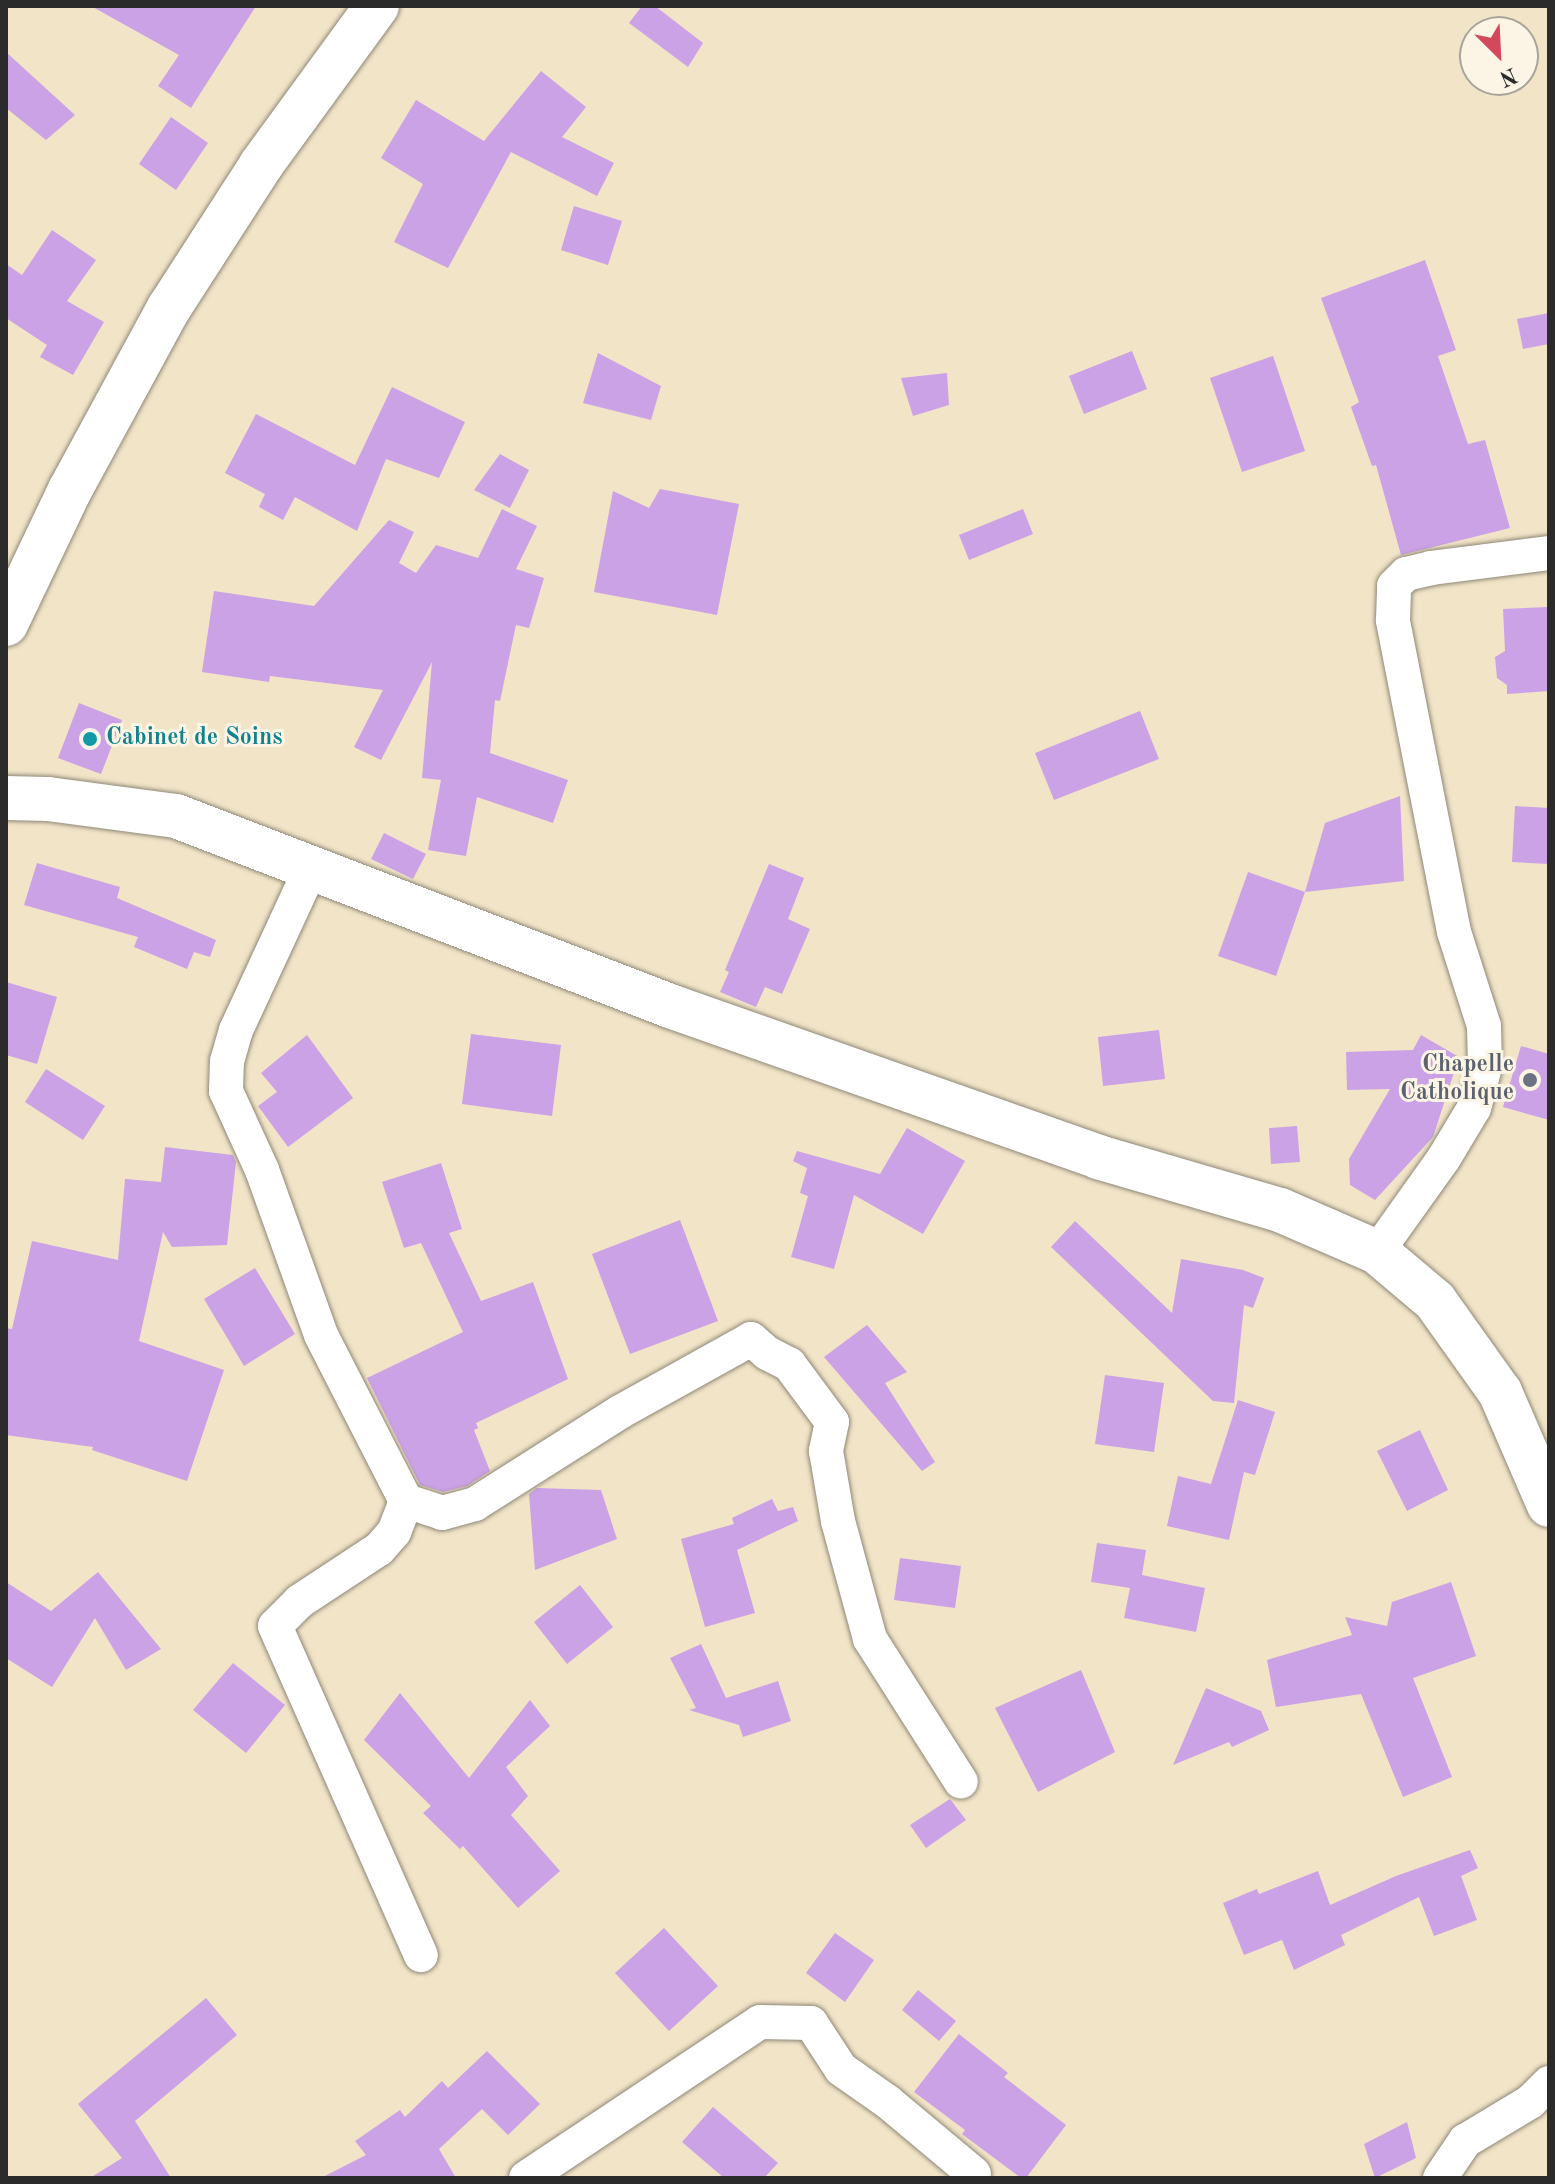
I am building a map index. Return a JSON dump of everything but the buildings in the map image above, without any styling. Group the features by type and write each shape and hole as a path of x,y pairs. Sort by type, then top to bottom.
{"street":[{"path":"6,624 70,490 169,308 261,165 377,6"},
{"path":"1377,1252 1444,1158 1474,1108 1485,1067 1484,1026 1454,932 1393,620 1394,586 1406,574 1431,568 1549,553"},
{"path":"6,798 48,799 176,816 670,1006 1098,1157 1280,1210 1377,1252 1435,1301 1500,1392 1548,1501"},
{"path":"311,868 236,1030 227,1061 226,1091 262,1170 321,1335 406,1501 442,1513 475,1504 620,1412 724,1350 751,1339 789,1364 832,1422 826,1451 838,1521 870,1639 961,1782"},
{"path":"406,1501 394,1532 379,1549 300,1601 275,1626 421,1955"},
{"path":"526,2178 760,2022 811,2023 841,2069 888,2102 974,2174"},
{"path":"1440,2178 1465,2141 1530,2102 1549,2083"}],"place":[{"name":"Cabinet de Soins","path":"90,739"},
{"name":"Chapelle Catholique","path":"1530,1080"}]}
